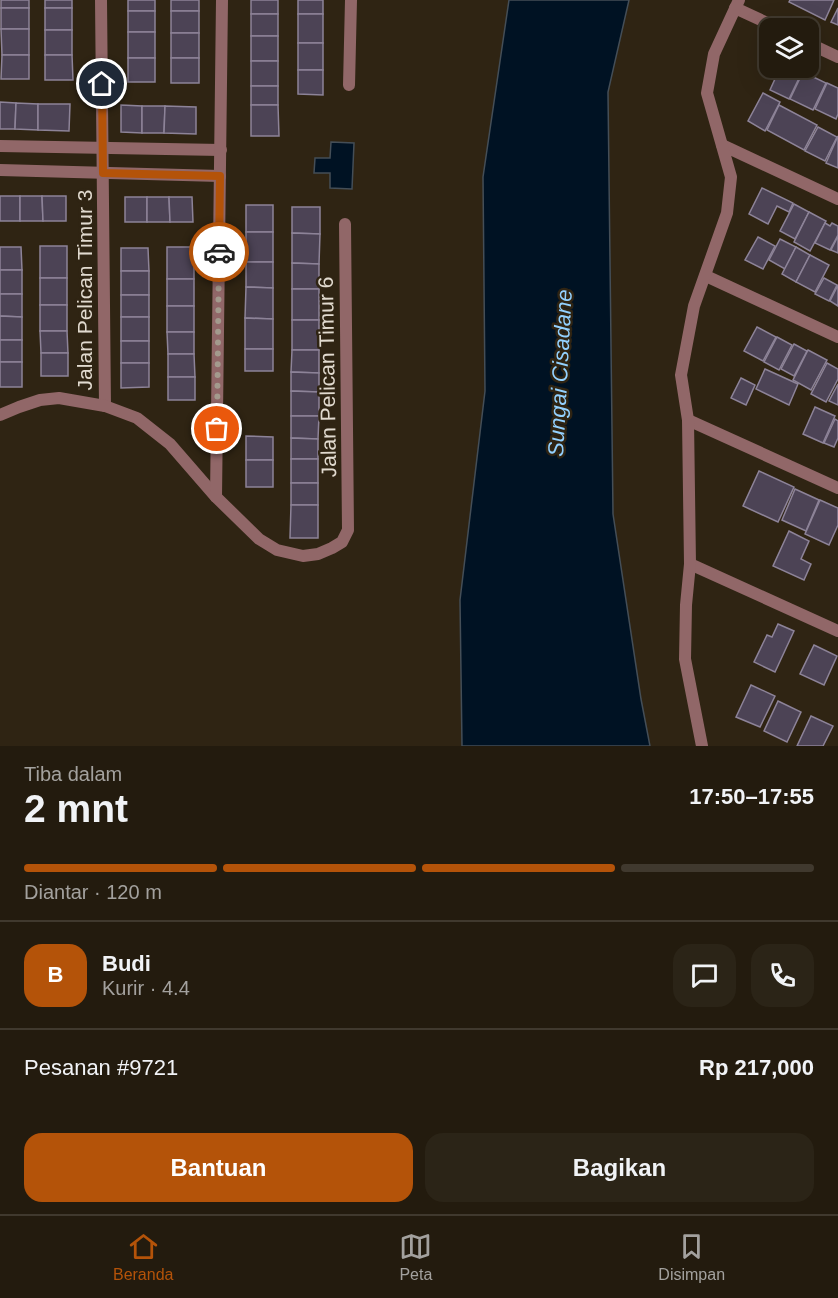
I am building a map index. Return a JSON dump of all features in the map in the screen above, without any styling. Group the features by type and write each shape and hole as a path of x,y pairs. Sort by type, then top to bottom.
{"street":[{"name":"Jalan Pelican Timur 3","path":"101,0 105,406"},
{"path":"216,497 222,0"},
{"path":"350,85 351,0"},
{"path":"702,746 685,659 686,604 690,564 688,420 681,375 694,306 728,213 731,177 707,93 714,54 737,4 761,18"},
{"path":"819,48 838,57"},
{"path":"722,145 838,199"},
{"path":"0,146 220,150"},
{"path":"0,170 220,176"},
{"name":"Jalan Pelican Timur 6","path":"216,497 259,539 286,553 303,556 318,554 342,542 348,530 345,224"},
{"path":"706,276 838,337"},
{"path":"0,415 39,400 59,398 105,406 137,418 170,444 216,497"},
{"path":"688,420 838,488"},
{"path":"690,564 838,631"}],"water":[{"name":"Sungai Cisadane","path":"509,0 629,0 608,92 613,514 650,746 462,746 460,600 485,391 483,177"},
{"path":"331,142 354,143 352,189 330,188 330,173 314,173 315,158 330,158"}],"building":[{"path":"1,0 29,0 29,8 1,8"},
{"path":"45,0 72,0 72,8 45,8"},
{"path":"128,0 155,0 155,11 128,11"},
{"path":"171,0 199,0 199,11 171,11"},
{"path":"251,0 278,0 278,14 251,14"},
{"path":"298,0 323,0 323,14 298,14"},
{"path":"790,0 834,0 825,20 789,2"},
{"path":"1,8 29,8 29,29 1,29"},
{"path":"45,8 72,8 72,30 45,30"},
{"path":"838,8 838,25 831,22"},
{"path":"128,11 155,11 155,32 128,32"},
{"path":"171,11 199,11 199,33 171,33"},
{"path":"251,14 278,14 278,36 251,36"},
{"path":"298,14 323,14 323,43 298,43"},
{"path":"1,29 29,29 29,55 2,55"},
{"path":"45,30 72,30 72,55 45,55"},
{"path":"128,32 155,32 155,58 128,58"},
{"path":"171,33 199,33 199,58 171,58"},
{"path":"251,36 278,36 278,61 251,61"},
{"path":"298,43 323,43 323,70 298,70"},
{"path":"2,55 29,55 29,79 1,79"},
{"path":"45,55 72,55 73,80 45,80"},
{"path":"128,58 155,58 155,82 128,82"},
{"path":"171,58 199,58 199,83 171,83"},
{"path":"251,61 278,61 278,86 251,86"},
{"path":"298,70 323,70 323,95 298,94"},
{"path":"775,78 799,78 789,99 770,90"},
{"path":"800,78 816,78 826,83 813,110 790,99"},
{"path":"827,83 838,88 836,119 815,109"},
{"path":"251,86 278,86 278,105 251,105"},
{"path":"763,93 780,102 765,131 748,121"},
{"path":"0,102 16,103 15,129 0,129"},
{"path":"16,103 38,104 38,130 15,129"},
{"path":"38,104 70,104 69,131 38,130"},
{"path":"121,105 142,106 142,133 121,132"},
{"path":"251,105 278,105 279,136 251,136"},
{"path":"779,105 817,125 804,150 767,130"},
{"path":"142,106 165,106 164,133 142,133"},
{"path":"165,106 196,107 196,134 164,133"},
{"path":"818,127 837,137 825,161 805,151"},
{"path":"838,136 838,168 826,163"},
{"path":"762,188 793,203 789,212 777,206 768,224 749,214"},
{"path":"0,196 20,196 20,221 0,221"},
{"path":"20,196 42,196 43,221 20,221"},
{"path":"42,196 66,196 66,221 43,221"},
{"path":"125,197 147,197 147,222 125,222"},
{"path":"147,197 169,197 170,222 147,222"},
{"path":"169,197 192,197 193,222 170,222"},
{"path":"794,204 809,212 795,239 780,231"},
{"path":"246,205 273,205 273,232 246,232"},
{"path":"292,207 320,207 320,234 292,233"},
{"path":"809,212 826,221 810,251 794,242"},
{"path":"825,223 838,226 838,235 830,250 815,243"},
{"path":"246,232 273,232 273,262 246,262"},
{"path":"292,233 320,234 319,264 292,263"},
{"path":"838,236 838,253 831,250"},
{"path":"758,237 775,246 763,269 745,260"},
{"path":"780,239 796,247 785,269 769,260"},
{"path":"40,246 67,246 67,278 40,278"},
{"path":"0,247 21,247 22,270 0,270"},
{"path":"167,247 194,247 194,279 167,279"},
{"path":"796,247 810,255 796,282 782,274"},
{"path":"121,248 148,248 149,271 121,271"},
{"path":"810,255 829,265 815,292 796,282"},
{"path":"246,262 273,262 273,288 246,287"},
{"path":"292,263 319,264 319,289 292,289"},
{"path":"0,270 22,270 22,294 0,294"},
{"path":"121,271 149,271 149,295 121,295"},
{"path":"40,278 67,278 67,305 40,305"},
{"path":"824,278 837,285 829,301 815,294"},
{"path":"167,279 194,279 194,306 167,306"},
{"path":"838,285 838,306 830,301"},
{"path":"246,287 273,288 273,319 245,318"},
{"path":"292,289 319,289 319,320 292,320"},
{"path":"0,294 22,294 22,317 0,316"},
{"path":"121,295 149,295 149,317 121,317"},
{"path":"40,305 67,305 67,331 40,331"},
{"path":"167,306 194,306 194,332 167,332"},
{"path":"0,316 22,317 22,340 0,340"},
{"path":"121,317 149,317 149,341 121,341"},
{"path":"245,318 273,319 273,349 245,349"},
{"path":"292,320 319,320 319,350 292,350"},
{"path":"757,327 776,337 763,361 744,351"},
{"path":"40,331 67,331 68,353 41,353"},
{"path":"167,332 194,332 194,354 168,354"},
{"path":"777,337 792,345 779,370 764,362"},
{"path":"0,340 22,340 22,362 0,362"},
{"path":"121,341 149,341 149,363 121,363"},
{"path":"794,344 807,351 794,376 781,369"},
{"path":"245,349 273,349 273,371 245,371"},
{"path":"292,350 319,350 319,373 291,372"},
{"path":"808,350 827,360 811,390 793,380"},
{"path":"41,353 68,353 68,376 41,376"},
{"path":"168,354 194,354 195,377 168,377"},
{"path":"0,362 22,362 22,387 0,387"},
{"path":"121,363 149,363 149,387 121,388"},
{"path":"827,363 838,369 838,379 826,402 811,394"},
{"path":"765,369 798,384 789,405 756,389"},
{"path":"291,372 319,373 319,392 291,391"},
{"path":"168,377 195,377 195,400 168,400"},
{"path":"741,378 755,385 746,405 731,398"},
{"path":"838,384 838,405 829,401"},
{"path":"291,391 319,392 319,416 291,416"},
{"path":"815,407 835,416 823,443 803,434"},
{"path":"291,416 319,416 318,439 291,438"},
{"path":"835,419 838,421 838,438 834,447 824,443"},
{"path":"246,436 273,437 273,460 246,460"},
{"path":"291,438 318,439 318,459 291,459"},
{"path":"291,459 318,459 318,483 291,483"},
{"path":"246,460 273,460 273,487 246,487"},
{"path":"759,471 794,487 778,522 743,506"},
{"path":"291,483 318,483 318,505 291,505"},
{"path":"795,489 819,500 806,531 782,520"},
{"path":"820,500 838,508 838,525 829,545 805,534"},
{"path":"291,505 318,505 318,538 290,538"},
{"path":"789,531 809,541 801,559 811,564 804,580 773,566"},
{"path":"778,624 794,631 775,672 754,662 767,635 772,637"},
{"path":"814,645 837,656 824,685 800,674"},
{"path":"751,685 775,696 760,727 736,717"},
{"path":"778,701 801,712 787,742 764,731"},
{"path":"811,716 833,726 823,746 797,746"}],"way so far":[{"path":"217,429 219,252"}],"route":[{"path":"102,84 103,173 220,176 219,252"}]}
